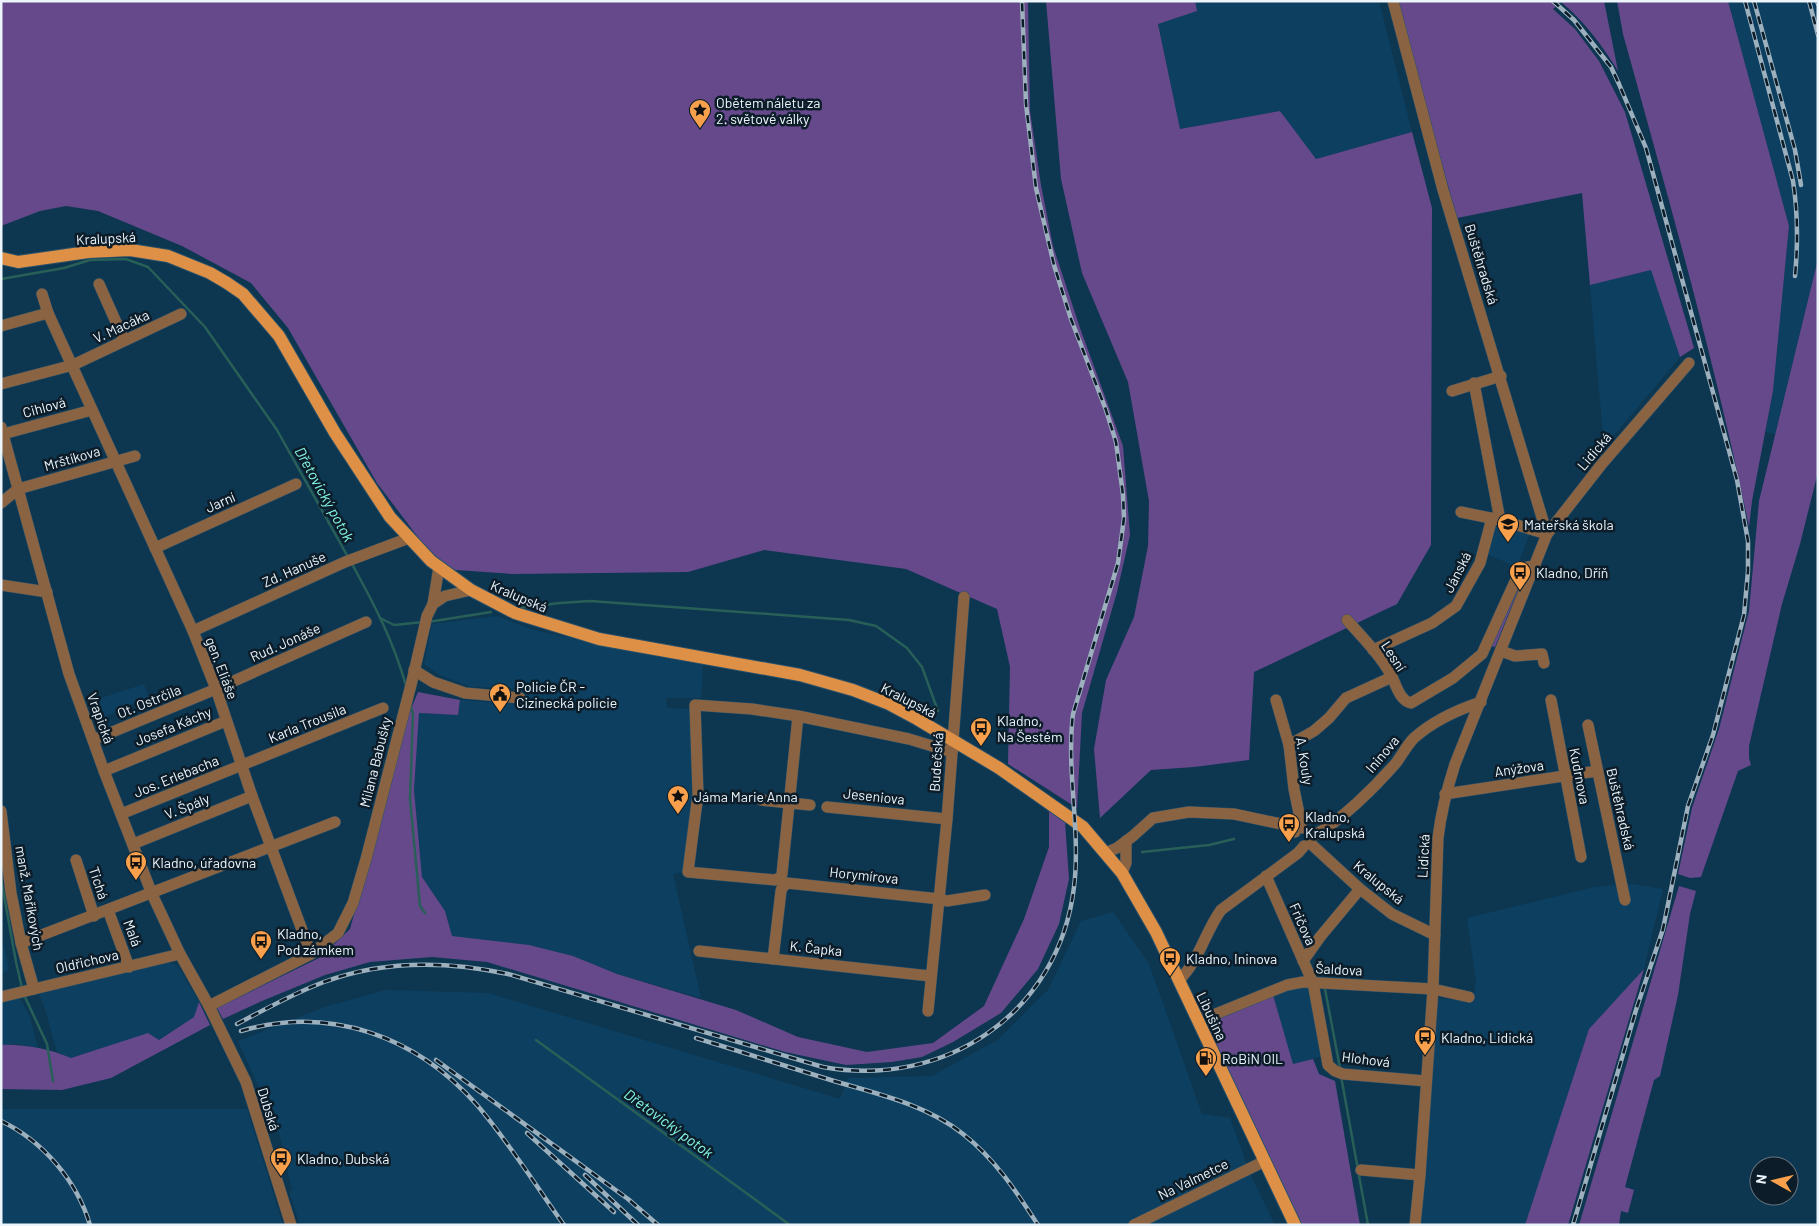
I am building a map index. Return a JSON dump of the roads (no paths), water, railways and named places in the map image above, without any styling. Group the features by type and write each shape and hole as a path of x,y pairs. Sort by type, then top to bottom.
{"main road":[{"name":"Kralupská","path":"1,258 18,262 110,250 150,252 190,264 227,283 243,294 279,336 318,405 390,517 439,567 471,590 515,613 599,639 800,675 853,690 888,704 917,718 952,746 998,768 1083,827 1105,853"},
{"name":"Libušina","path":"1105,853 1122,873 1156,932 1295,1225"}],"street":[{"name":"Buštěhradská","path":"1393,1 1444,190 1547,534"},
{"path":"99,284 124,340"},
{"name":"gen. Eliáše","path":"42,294 48,314 73,365 115,462 193,631 216,689 252,796 311,954"},
{"path":"1,326 48,314"},
{"name":"V. Macáka","path":"1,384 73,365 181,314"},
{"name":"Lidická","path":"1415,1225 1434,989 1438,838 1440,815 1445,794 1455,764 1547,534 1601,465 1689,363"},
{"path":"1452,391 1501,376"},
{"name":"Jánská","path":"1374,650 1432,623 1456,606 1480,564 1496,519 1474,383"},
{"name":"Cihlová","path":"2,431 92,410"},
{"name":"Vrapická","path":"2,431 69,674 152,894 180,954 209,1006"},
{"name":"Mrštíkova","path":"18,489 135,456"},
{"name":"Jarní","path":"155,548 296,484"},
{"path":"1,504 18,489"},
{"path":"1461,512 1496,519 1547,534"},
{"name":"Zd. Hanuše","path":"193,631 350,560 410,538"},
{"name":"Lesní","path":"1347,620 1374,650 1392,676 1396,687 1405,700 1411,703 1459,674 1482,654 1518,575 1527,567 1535,566"},
{"path":"433,604 439,567"},
{"path":"1,585 47,592"},
{"path":"433,604 445,596 471,590"},
{"name":"Budečská","path":"928,1011 947,819 964,597"},
{"name":"Milana Babušky","path":"311,954 338,933 353,902 413,675 426,616 433,604"},
{"name":"Rud. Jonáše","path":"216,689 366,622"},
{"path":"1501,651 1516,656 1542,654 1544,663"},
{"path":"413,675 465,693 520,698"},
{"path":"1289,745 1314,730 1329,718 1346,698 1392,676"},
{"name":"Ot. Ostrčila","path":"93,740 216,689"},
{"name":"A. Kouly","path":"1276,700 1289,745 1299,830"},
{"name":"Kudrnova","path":"1551,700 1581,857"},
{"name":"Ininova","path":"1180,980 1187,973 1211,923 1221,910 1298,853 1368,793 1414,738 1440,719 1481,702"},
{"name":"Kralupská","path":"688,872 698,794 694,705 752,708 952,746"},
{"name":"Karla Trousila","path":"242,766 384,708"},
{"path":"773,959 784,879 789,803 798,716"},
{"name":"Josefa Káchy","path":"104,771 226,721"},
{"name":"Buštěhradská","path":"1588,725 1625,900"},
{"name":"Jos. Erlebacha","path":"121,814 242,766"},
{"name":"Anýžova","path":"1445,794 1597,771"},
{"name":"V. Špály","path":"133,844 252,796"},
{"path":"761,800 810,805"},
{"name":"Jeseniova","path":"827,807 947,819"},
{"name":"manž. Maříkových","path":"1,811 11,893 21,944 34,989"},
{"path":"1105,853 1126,841 1153,818 1189,812 1234,814 1299,830 1310,830 1309,842 1296,842 1299,830"},
{"path":"21,944 335,822"},
{"path":"1122,873 1126,864 1126,841"},
{"name":"Kralupská","path":"1309,842 1360,889 1392,914 1435,935"},
{"name":"Tichá","path":"76,860 94,916"},
{"name":"Horymírova","path":"688,872 775,880 781,877 790,883 940,898"},
{"name":"Fričova","path":"1266,876 1314,983"},
{"path":"1303,961 1320,937 1360,889"},
{"path":"940,898 948,901 986,895"},
{"name":"Malá","path":"108,910 129,967"},
{"name":"K. Čapka","path":"699,951 930,976"},
{"name":"Oldřichova","path":"1,997 180,954"},
{"path":"209,1006 311,954"},
{"name":"Šaldova","path":"1213,1015 1287,985 1303,982 1434,989 1469,997"},
{"name":"Hlohová","path":"1314,983 1325,1059 1328,1065 1339,1073 1426,1080"},
{"name":"Dubská","path":"209,1006 246,1082 290,1225"},
{"name":"Na Valmetce","path":"1134,1225 1266,1161"},
{"path":"1361,1170 1420,1175"}],"waterway":[{"name":"Dřetovický potok","path":"1,279 64,268 90,260 126,259 148,267 205,327 277,430 348,557"},
{"name":"Dřetovický potok","path":"352,564 376,609 406,686"},
{"path":"519,608 590,601 849,620 876,626 907,648 922,667 938,711"},
{"path":"428,622 491,612"},
{"path":"380,618 394,625 423,622"},
{"name":"Dřetovický potok","path":"410,704 413,714 410,799 420,906 425,913"},
{"path":"1142,852 1209,845 1234,839"},
{"path":"1,879 22,988"},
{"path":"1325,989 1340,1068"},
{"path":"24,995 47,1044 53,1081"},
{"name":"Dřetovický potok","path":"536,1040 790,1225"},
{"path":"1341,1076 1368,1225"}],"railway":[{"path":"237,1024 302,991 346,975 392,966 439,965 508,974 823,1067 868,1071 912,1066 952,1053 989,1032 1020,1005 1046,971 1064,932 1074,887 1076,844 1071,757 1073,714 1118,563 1124,518 1116,442 1106,410 1071,319 1054,265 1036,188 1026,104 1022,1"},
{"path":"1553,1 1574,20 1611,67 1646,148 1737,480 1748,541 1748,571 1744,615 1713,735 1688,806 1663,929 1636,1010 1573,1225"},
{"path":"1745,1 1793,181 1797,228 1795,276"},
{"path":"1754,1 1795,150 1801,185"},
{"path":"1809,1 1818,35"},
{"path":"241,1031 274,1024 307,1022 339,1025 370,1032 399,1044 427,1061 453,1081 477,1105 511,1149 564,1225"},
{"path":"696,1038 885,1096 934,1115 963,1134 985,1154 1013,1188 1038,1225"},
{"path":"436,1060 628,1199 658,1225"},
{"path":"1,1121 31,1140 56,1164 77,1193 90,1225"},
{"path":"527,1133 614,1212"},
{"path":"585,1175 638,1225"}],"place":[{"name":"Obětem náletu za 2. světové války","path":"700,129"},
{"name":"Mateřská škola","path":"1508,543"},
{"name":"Kladno, Dříň","path":"1520,591"},
{"name":"Policie ČR - Cizinecká policie","path":"500,713"},
{"name":"Kladno, Na Šestém","path":"981,747"},
{"name":"Jáma Marie Anna","path":"678,815"},
{"name":"Kladno, Kralupská","path":"1289,843"},
{"name":"Kladno, úřadovna","path":"136,881"},
{"name":"Kladno, Pod zámkem","path":"261,960"},
{"name":"Kladno, Ininova","path":"1170,977"},
{"name":"Kladno, Lidická","path":"1425,1056"},
{"name":"RoBiN OIL","path":"1206,1077"},
{"name":"Kladno, Dubská","path":"281,1177"}]}
